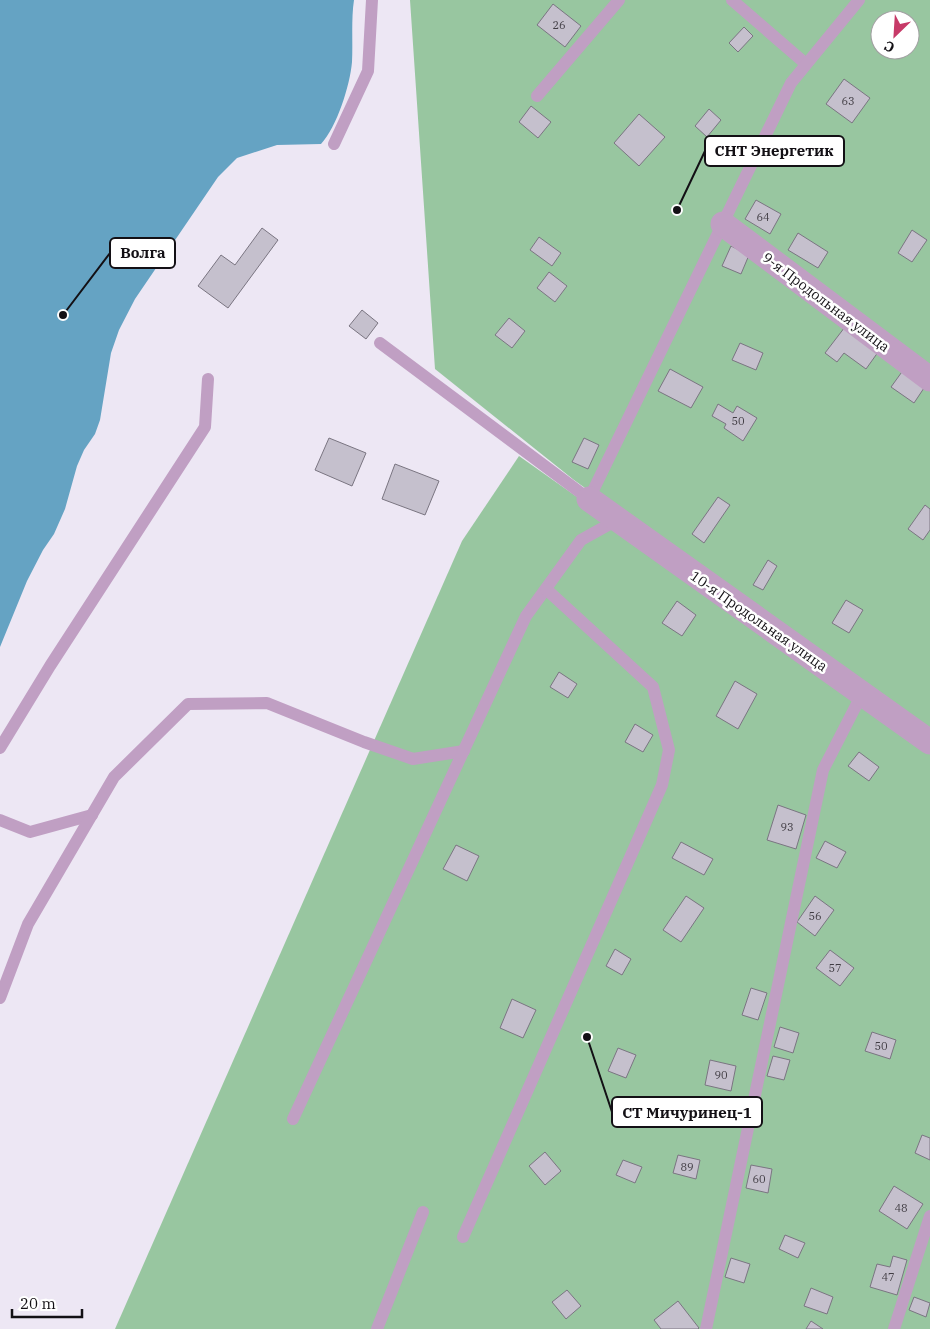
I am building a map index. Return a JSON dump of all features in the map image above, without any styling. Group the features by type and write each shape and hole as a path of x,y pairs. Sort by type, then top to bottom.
{"street":[{"name":"9-я Продольная улица","path":"723,224 930,379"},
{"name":"10-я Продольная улица","path":"588,499 930,742"}],"lane":[{"path":"334,144 368,71 372,0"},
{"path":"536,96 619,0"},
{"path":"732,0 806,64"},
{"path":"380,343 588,499 791,83 859,0"},
{"path":"0,748 50,666 205,427 208,379"},
{"path":"294,1118 526,616 582,540 618,520"},
{"path":"463,1237 662,785 669,750 653,687 546,589"},
{"path":"706,1329 823,770 862,694"},
{"path":"0,998 28,924 114,778 188,704 267,703 364,742 413,759 464,751"},
{"path":"0,820 30,832 92,815"},
{"path":"377,1329 423,1212"},
{"path":"894,1329 930,1216"}],"green space":[{"path":"410,0 930,0 930,738 574,480 435,369"},
{"path":"519,456 930,746 930,1329 115,1329 462,541"}],"water":[{"path":"0,0 354,0 351,71 342,105 327,137 321,144 277,145 237,158 218,177 135,299 119,330 111,353 100,420 95,434 84,450 77,466 65,509 54,534 43,550 27,581 0,647"}],"building":[{"path":"553,4 581,26 565,47 537,25"},
{"path":"744,27 753,36 738,52 729,43"},
{"path":"844,79 870,98 852,123 826,104"},
{"path":"531,106 551,122 538,138 519,122"},
{"path":"709,109 721,120 707,137 695,126"},
{"path":"639,114 665,137 639,166 614,143"},
{"path":"756,200 781,214 770,234 745,219"},
{"path":"262,228 278,240 228,308 198,286 221,255 235,265"},
{"path":"912,230 927,240 912,262 898,253"},
{"path":"798,233 828,252 818,268 788,250"},
{"path":"539,237 561,253 552,266 530,250"},
{"path":"731,246 749,255 741,274 722,266"},
{"path":"549,272 567,286 555,302 537,288"},
{"path":"362,310 378,323 366,339 349,326"},
{"path":"509,318 525,331 512,348 495,335"},
{"path":"848,323 881,348 866,369 844,353 837,362 825,353"},
{"path":"740,343 763,353 756,370 732,360"},
{"path":"670,369 703,387 691,408 658,391"},
{"path":"904,369 926,385 914,403 891,387"},
{"path":"718,404 733,413 737,406 757,418 743,441 724,428 726,424 712,416"},
{"path":"329,438 366,453 352,486 315,470"},
{"path":"584,438 599,445 588,469 572,462"},
{"path":"395,464 439,481 425,515 382,499"},
{"path":"718,497 730,505 704,543 692,534"},
{"path":"925,505 930,509 930,530 923,540 908,529"},
{"path":"768,560 777,566 763,590 753,585"},
{"path":"846,600 863,610 849,633 832,623"},
{"path":"677,601 696,615 682,636 662,623"},
{"path":"559,672 577,684 568,698 550,687"},
{"path":"735,681 757,694 738,729 716,716"},
{"path":"635,724 653,735 643,752 625,742"},
{"path":"859,752 879,767 869,781 848,766"},
{"path":"778,805 806,815 796,849 767,840"},
{"path":"825,841 846,852 837,868 816,858"},
{"path":"681,842 713,859 704,875 672,858"},
{"path":"456,845 479,856 467,881 443,869"},
{"path":"686,896 704,908 681,942 663,930"},
{"path":"815,896 834,910 815,936 797,922"},
{"path":"615,949 631,959 622,975 606,966"},
{"path":"830,950 854,968 840,986 816,968"},
{"path":"751,988 767,993 758,1020 742,1015"},
{"path":"512,999 536,1010 523,1038 500,1028"},
{"path":"780,1027 799,1033 793,1053 774,1047"},
{"path":"872,1032 896,1040 890,1059 865,1051"},
{"path":"618,1048 636,1055 626,1078 608,1071"},
{"path":"773,1056 790,1060 784,1080 767,1076"},
{"path":"710,1060 736,1066 731,1091 705,1085"},
{"path":"922,1135 930,1138 930,1160 915,1153"},
{"path":"545,1152 561,1171 545,1185 529,1166"},
{"path":"678,1155 700,1160 696,1179 673,1173"},
{"path":"623,1160 642,1167 635,1183 616,1175"},
{"path":"751,1165 772,1169 768,1193 746,1188"},
{"path":"894,1186 923,1204 907,1229 879,1211"},
{"path":"785,1235 805,1243 798,1258 779,1249"},
{"path":"893,1256 907,1260 897,1295 870,1287 877,1264 890,1267"},
{"path":"731,1258 750,1264 744,1283 725,1277"},
{"path":"811,1288 833,1297 827,1314 804,1306"},
{"path":"567,1290 581,1306 566,1319 552,1302"},
{"path":"914,1297 930,1303 926,1317 909,1310"},
{"path":"678,1301 698,1329 661,1329 654,1320"},
{"path":"811,1321 823,1329 806,1329"}],"place":[{"name":"СНТ Энергетик","path":"677,210"},
{"name":"Волга","path":"63,315"},
{"name":"СТ Мичуринец-1","path":"587,1037"}]}
